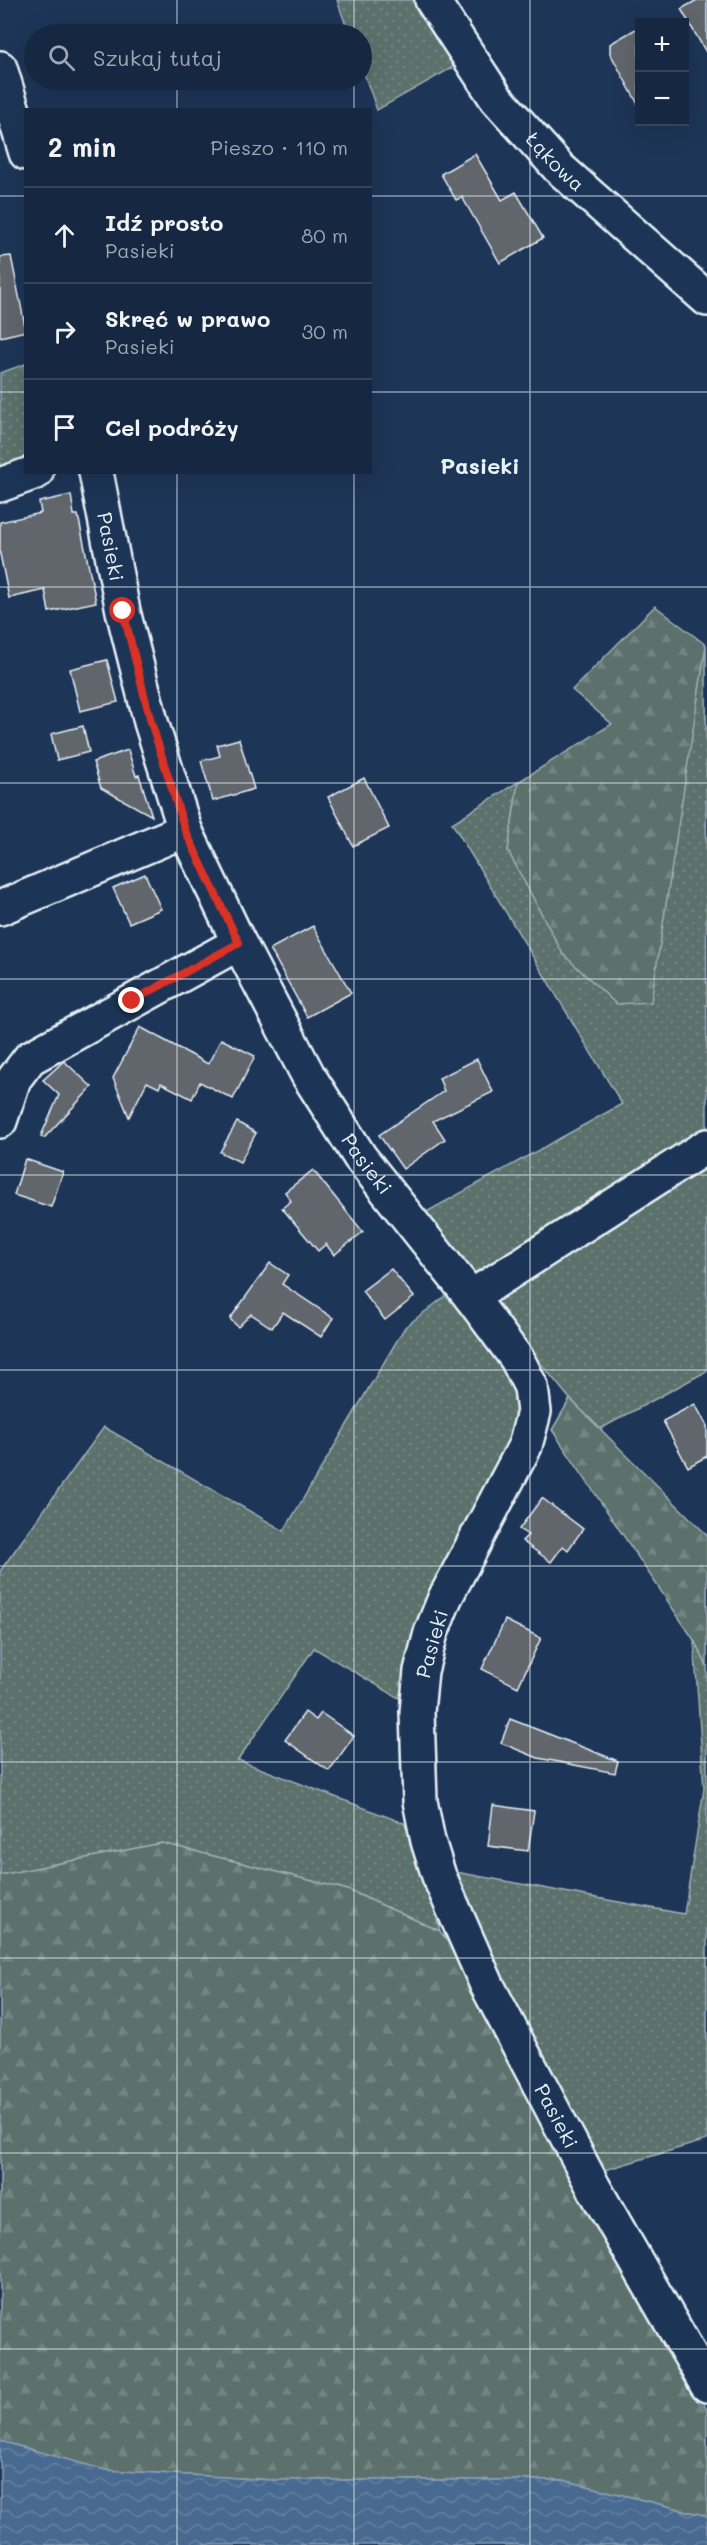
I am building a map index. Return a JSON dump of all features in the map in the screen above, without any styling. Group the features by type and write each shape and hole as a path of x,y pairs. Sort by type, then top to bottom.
{"street":[{"name":"Łąkowa","path":"432,0 496,98 559,168 707,298"},
{"path":"0,68 24,146"},
{"path":"0,485 30,474"},
{"name":"Pasieki","path":"96,474 129,633 151,722 185,830 239,943 308,1075 360,1157 471,1297 517,1359 531,1387 534,1412 525,1446 445,1598 431,1633 421,1671 417,1712 420,1801 428,1841 439,1876 487,1984 594,2188 707,2385"},
{"path":"0,908 185,830"},
{"path":"0,1121 14,1079 30,1058 239,943"},
{"path":"471,1297 707,1146"}],"green space":[{"path":"337,0 415,0 457,65 377,110 370,90 372,90 372,24 345,24"},
{"path":"24,364 24,461 0,470 0,373"},
{"path":"655,606 706,645 651,1002 616,1004 563,954 508,851 518,782 612,724 572,690"},
{"path":"706,645 707,1136 476,1283 421,1215 622,1104 452,823 518,782 508,851 685,772"},
{"path":"699,1169 707,1172 707,1371 600,1429 570,1399 493,1305 501,1287"},
{"path":"452,1291 523,1394 518,1437 407,1703 314,1648 238,1760 404,1823 423,1866 440,1931 348,1890 162,1843 0,1875 0,1571 104,1427 284,1531 405,1327"},
{"path":"570,1399 707,1535 707,1666 694,1640 552,1430"},
{"path":"694,1640 707,1666 707,2140 601,2171 445,1870 684,1914 704,1789"},
{"path":"162,1843 348,1890 440,1931 464,1964 707,2410 707,2516 563,2480 273,2480 105,2470 0,2441 0,1875"}],"water":[{"path":"0,2441 105,2470 273,2480 563,2480 707,2516 707,2545 0,2545"}],"building":[{"path":"697,0 707,0 707,54 689,23 689,18 686,18 681,9"},
{"path":"635,29 635,99 610,53 610,44"},
{"path":"475,154 502,200 516,192 543,238 500,263 462,197 456,200 441,174"},
{"path":"11,256 24,331 0,337 0,257"},
{"path":"71,495 74,515 78,515 96,602 49,612 45,590 9,598 0,554 0,522 41,513 39,502"},
{"path":"107,660 118,702 80,711 70,669"},
{"path":"83,726 89,752 57,760 51,734"},
{"path":"239,739 254,789 213,801 201,761 220,756 217,745"},
{"path":"128,750 152,816 101,788 93,762"},
{"path":"364,778 389,828 353,846 328,797"},
{"path":"145,874 161,909 129,923 113,888"},
{"path":"313,926 351,993 307,1017 270,949"},
{"path":"140,1027 208,1064 221,1039 255,1056 233,1099 200,1082 192,1099 161,1083 159,1088 147,1082 129,1117 113,1078"},
{"path":"477,1059 493,1092 433,1121 445,1139 403,1169 379,1135 444,1091 439,1078"},
{"path":"64,1061 92,1087 44,1138 41,1136 59,1095 43,1080"},
{"path":"237,1122 256,1133 240,1162 220,1152"},
{"path":"25,1159 63,1172 51,1207 14,1195"},
{"path":"313,1170 363,1232 334,1255 326,1244 318,1251 282,1208 291,1201 285,1192"},
{"path":"270,1263 288,1275 282,1284 333,1318 321,1337 283,1312 272,1328 251,1314 238,1327 230,1319"},
{"path":"391,1269 414,1297 385,1320 362,1291"},
{"path":"695,1404 707,1426 707,1456 688,1467 663,1421"},
{"path":"542,1498 583,1529 568,1550 563,1546 551,1562 522,1541 528,1535 519,1529"},
{"path":"505,1620 541,1638 518,1687 482,1669"},
{"path":"305,1712 316,1720 321,1713 354,1736 329,1771 285,1740"},
{"path":"510,1719 618,1761 615,1773 538,1758 501,1743"},
{"path":"493,1805 534,1811 528,1851 488,1846"}],"district":[{"name":"Pasieki","path":"480,466"}],"route":[{"path":"123,611 151,722 185,830 239,943 132,1001"}]}
